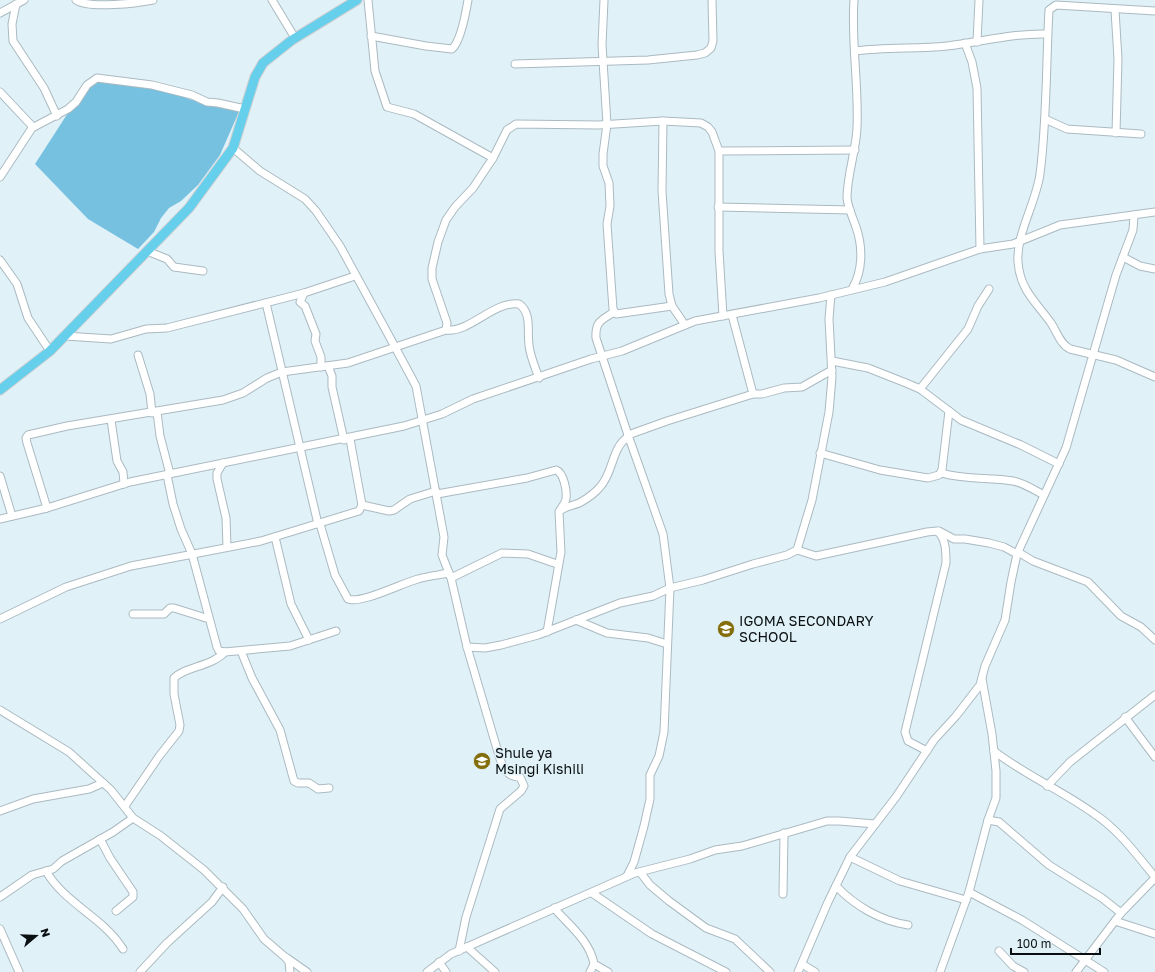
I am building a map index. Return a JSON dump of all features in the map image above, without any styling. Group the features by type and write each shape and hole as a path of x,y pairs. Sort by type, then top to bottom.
{"main road":[{"path":"0,390 50,351 189,208 233,148 255,77 263,63 295,38 357,0"}],"street":[{"path":"0,13 24,0"},
{"path":"76,0 98,5 135,3 153,0"},
{"path":"272,0 295,38"},
{"path":"368,0 375,71 387,108 414,114 493,158"},
{"path":"371,36 452,49 456,44 463,23 468,0"},
{"path":"604,0 602,45 606,124 603,160 609,183 610,206 607,224 614,312"},
{"path":"515,64 648,60 705,53 712,48 713,41 712,0"},
{"path":"852,289 860,274 860,246 858,234 847,199 848,184 855,150 857,108 853,21 854,0"},
{"path":"977,42 979,0"},
{"path":"16,4 12,24 13,41 44,88 57,116"},
{"path":"1155,11 1052,6 1049,10 1045,119 1037,191 1020,241 1018,254 1019,272 1034,304 1050,322 1064,346 1070,349 1116,360 1155,378"},
{"path":"1114,10 1118,59 1116,133"},
{"path":"855,51 977,42 1006,36 1047,34"},
{"path":"965,43 972,62 977,88 980,249"},
{"path":"0,177 14,158 22,141 34,128 57,116 76,102 87,85 97,78 152,86 192,95 207,102 245,109"},
{"path":"0,92 34,128"},
{"path":"1045,119 1067,129 1141,134"},
{"path":"446,330 447,323 432,279 432,268 438,242 446,220 455,207 473,188 493,158 507,130 516,124 606,124 663,121 701,123 708,127 712,132 719,151 718,251 723,316"},
{"path":"663,121 662,191 669,294 672,306 684,325"},
{"path":"233,148 260,171 305,199 316,211 340,246 416,386 444,536 442,554 450,576 467,647 503,767 512,777 520,777 524,786 521,791 500,809 466,917 459,951"},
{"path":"719,151 855,150"},
{"path":"718,207 850,210"},
{"path":"0,519 46,508 124,484 347,439 423,421 473,399 622,351 684,325 832,295 898,278 980,249 1020,241 1060,224 1155,212"},
{"path":"798,972 850,857 896,798 934,740 975,692 982,679 985,666 1005,620 1011,582 1018,553 1066,448 1116,276 1133,230 1134,215"},
{"path":"147,251 167,259 174,267 203,272"},
{"path":"1123,257 1140,266 1155,270"},
{"path":"0,260 17,284 22,305 28,318 50,351"},
{"path":"65,336 111,339 146,329 167,328 266,303 355,276"},
{"path":"920,389 968,329 978,306 989,289"},
{"path":"0,619 66,587 131,566 275,537 359,511 362,505 347,439 332,387 332,376 324,367 315,342 316,334 305,306 300,302 304,292"},
{"path":"797,550 812,500 829,412 832,361 829,319 832,295"},
{"path":"266,303 319,524 335,576 348,599 353,601 364,598 418,579 450,576 502,553 528,554 558,564"},
{"path":"46,508 32,463 26,436 67,426 111,420 223,400 243,393 267,378 282,372 348,363 406,344 429,334 461,328 495,310 519,304 524,308 528,318 529,344 539,378"},
{"path":"614,312 616,314 625,314 672,306"},
{"path":"614,312 600,321 595,329 602,357 628,436 663,534 670,588 667,644 666,715 662,743 650,775 648,809 634,862 627,876"},
{"path":"732,315 753,394"},
{"path":"403,361 406,344"},
{"path":"138,355 150,394 160,436 173,504 181,529 192,554 219,651 241,651 290,646 336,631"},
{"path":"832,361 886,373 920,389 961,420 1021,445 1058,464"},
{"path":"560,511 580,502 602,486 607,479 617,448 621,441 628,436 667,420 753,394 762,394 784,388 802,387 832,370"},
{"path":"941,473 949,411"},
{"path":"111,420 117,461 123,472 124,484"},
{"path":"820,453 880,470 910,476 928,478 941,473 954,477 1013,482 1024,485 1044,495"},
{"path":"223,463 217,473 217,479 226,518 227,547"},
{"path":"362,505 389,511 394,510 410,499 436,492 526,478 556,470 560,472 566,498 560,511 558,522 561,544 546,632"},
{"path":"0,476 12,516"},
{"path":"927,751 908,741 905,732 946,563 946,551 940,534 937,531"},
{"path":"467,647 485,648 501,645 546,632 620,603 653,596 670,588 703,580 787,555 797,550 816,556 892,539 937,531 941,531 954,539 965,539 1004,547 1032,561 1088,582 1121,616 1147,632 1155,640"},
{"path":"275,537 291,604 309,640"},
{"path":"133,614 164,614 170,608 174,608 209,619"},
{"path":"576,620 607,633 648,638 667,644"},
{"path":"241,651 252,678 280,730 294,781 298,783 309,783 318,789 329,788"},
{"path":"124,806 160,755 180,731 174,694 174,678 179,674 219,658 225,652"},
{"path":"940,972 969,892 988,820 996,798 994,751 982,679"},
{"path":"1047,786 1070,762 1125,717 1155,695"},
{"path":"0,710 69,752 103,783 133,818 181,851 223,887 250,917 264,939 307,972"},
{"path":"1125,717 1155,757"},
{"path":"994,751 1047,786 1073,800 1105,821 1130,846 1155,877 1121,913 1076,972"},
{"path":"0,811 33,799 89,789 103,783"},
{"path":"0,897 32,875 53,869 62,860 100,839 133,818"},
{"path":"427,972 439,962 467,947 554,908 592,893 627,876 690,859 715,850 767,839 834,820 875,824"},
{"path":"988,820 999,822 1049,865 1102,898 1121,913"},
{"path":"783,894 784,833"},
{"path":"100,839 110,858 133,892 132,897 116,911"},
{"path":"850,857 900,881 966,900"},
{"path":"46,871 56,886 72,902 108,930 123,950"},
{"path":"640,872 650,885 669,901 706,928 735,939 770,972"},
{"path":"836,886 849,899 868,910 894,923 908,925"},
{"path":"140,972 167,943 212,902 223,887"},
{"path":"969,892 1022,920 1104,972"},
{"path":"592,893 652,934 726,972"},
{"path":"554,908 581,938 590,951 594,964 608,972"},
{"path":"1115,921 1155,934"},
{"path":"0,929 19,972"},
{"path":"467,947 495,972"},
{"path":"999,951 1013,966 1024,972"},
{"path":"286,957 289,962 290,972"},
{"path":"439,962 446,972"},
{"path":"590,972 594,964"},
{"path":"802,964 815,972"}],"shaded area":[{"path":"95,79 144,83 192,100 241,107 220,155 198,185 181,201 169,208 161,218 154,232 138,249 88,219 35,164 66,116"}],"place":[{"name":"IGOMA SECONDARY SCHOOL","path":"726,629"},
{"name":"Shule ya Msingi Kishili","path":"482,761"}]}
